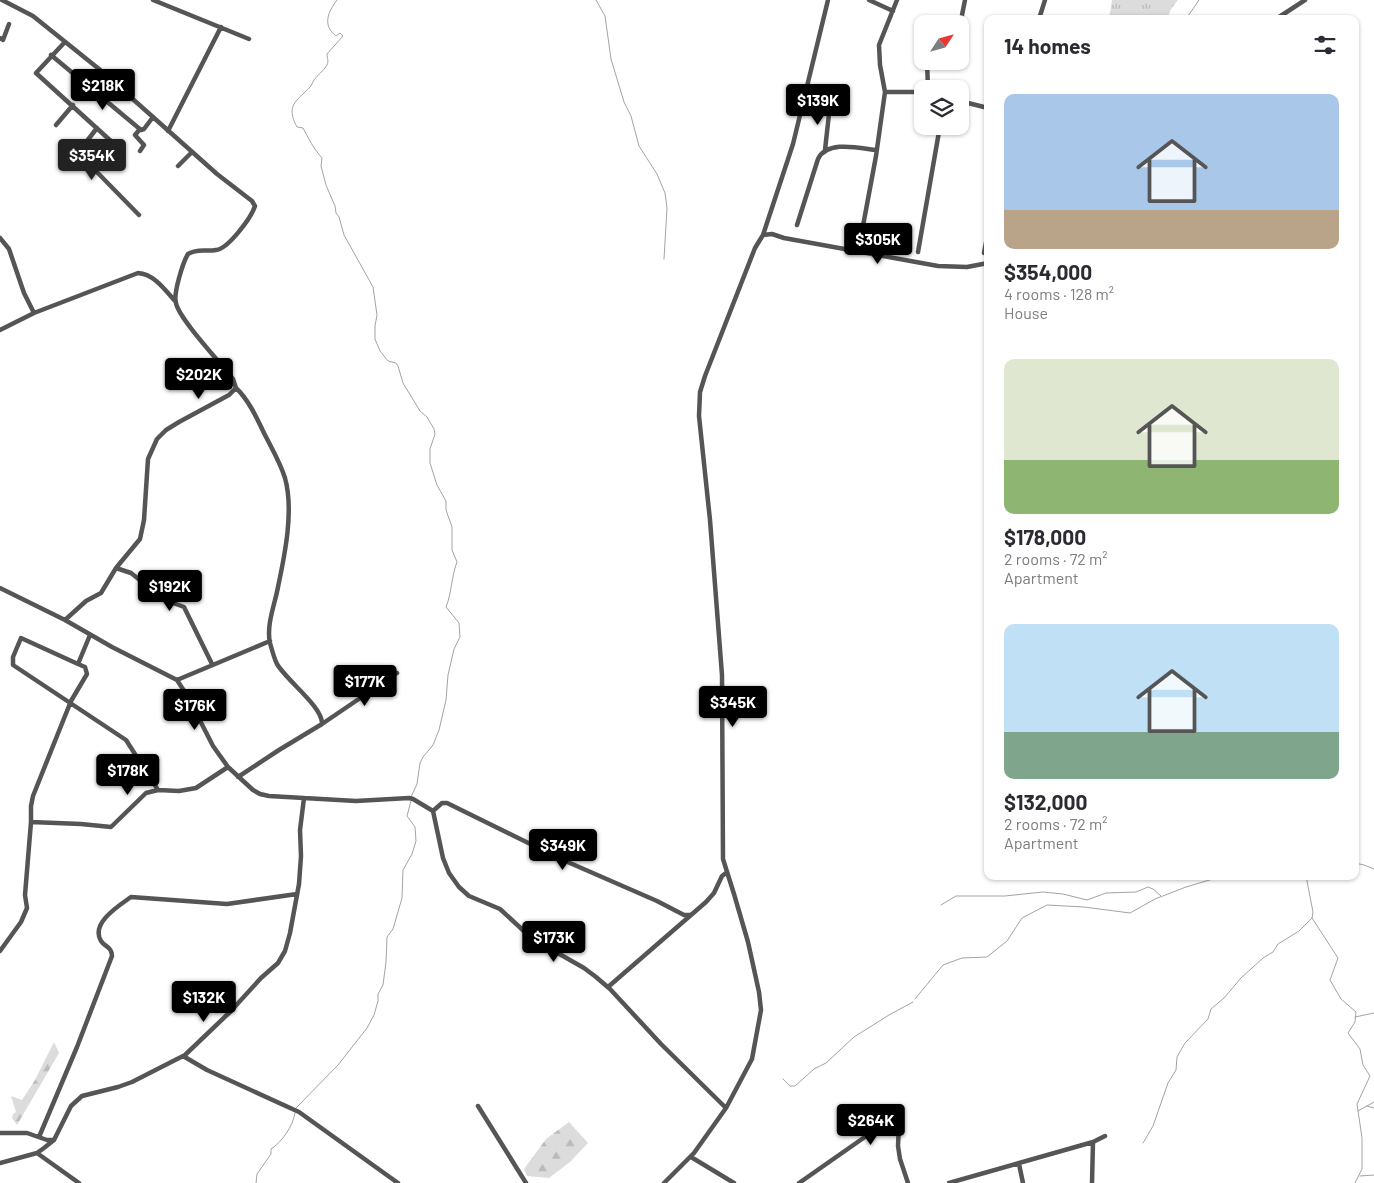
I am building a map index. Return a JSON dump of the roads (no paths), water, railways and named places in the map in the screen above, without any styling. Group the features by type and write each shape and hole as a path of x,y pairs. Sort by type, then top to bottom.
{"street":[{"path":"2,0 33,16 64,43 99,69 217,174 251,200 255,206 233,239 225,246 214,251 195,250 188,254 177,288 175,301"},
{"path":"664,1183 701,1145 726,1108 752,1059 761,1010 760,992 748,942 723,859 722,675 718,603 699,405 700,392 755,248 763,235 792,144 828,0"},
{"path":"869,0 893,11"},
{"path":"860,242 885,92 880,65 880,38 897,0"},
{"path":"962,15 965,0"},
{"path":"1040,15 1045,0"},
{"path":"1282,15 1305,0"},
{"path":"157,1 249,39"},
{"path":"0,38 3,40 9,24"},
{"path":"168,130 221,27"},
{"path":"64,43 36,73 123,152"},
{"path":"51,56 140,129"},
{"path":"885,92 914,92"},
{"path":"969,103 984,107"},
{"path":"825,150 830,105"},
{"path":"56,125 73,106"},
{"path":"140,151 144,145 135,135 140,129 144,129 153,117"},
{"path":"80,150 98,128"},
{"path":"918,252 938,135"},
{"path":"110,140 92,163 92,166 139,215"},
{"path":"797,225 822,152 844,147 876,150"},
{"path":"178,166 192,152"},
{"path":"763,235 772,234 784,238 938,266 967,267 984,263"},
{"path":"0,238 9,249 24,293 34,314"},
{"path":"0,330 34,314 138,273 153,278 175,301 181,315 233,379 236,388 260,424 283,473 288,491 288,527 271,623 270,640 278,666 320,715 329,720"},
{"path":"65,620 86,601 101,593 116,568 140,539 144,520 148,459 158,439 166,430 229,395 236,388"},
{"path":"116,568 131,573 165,600 184,606 212,664"},
{"path":"0,588 65,620 177,680 228,767 260,794 362,801 411,798 433,811 445,865 452,879 459,887 470,896 500,909 526,933 554,952 584,968 608,987 726,1108"},
{"path":"78,664 90,634"},
{"path":"0,951 21,922 27,908 24,895 33,796 70,703 87,674 85,667 21,638 12,661 13,664 70,703 126,740 158,790"},
{"path":"177,680 270,640"},
{"path":"238,777 329,720 397,673"},
{"path":"320,715 322,724"},
{"path":"31,822 111,827 144,794 158,790 179,791 196,788 228,767"},
{"path":"0,1163 37,1153 54,1140 68,1111 80,1098 132,1082 183,1056 278,963 285,951 290,933 297,894 300,867 300,830 304,798"},
{"path":"433,811 442,803 447,803 563,860 657,901 684,915 690,915"},
{"path":"608,987 711,897 717,889 722,876 726,873"},
{"path":"39,1137 77,1048 111,960 112,953 102,942 99,935 99,927 107,915 131,897 227,904 297,894"},
{"path":"183,1056 207,1070 299,1112 398,1183"},
{"path":"478,1106 526,1183"},
{"path":"799,1183 892,1118 899,1125 898,1146 908,1183"},
{"path":"0,1133 26,1133 54,1140"},
{"path":"948,1183 1093,1142 1105,1136"},
{"path":"1092,1183 1093,1142"},
{"path":"37,1153 79,1183"},
{"path":"691,1157 734,1183"},
{"path":"1019,1164 1023,1183"}],"waterway":[{"path":"337,0 329,14 328,23 336,36 340,33 343,36 327,54 328,62 326,67 294,104 292,113 297,127 303,128 322,158 321,166 326,185 344,235 373,287 377,315 375,339 380,351 388,361 396,363 403,383 420,411 427,417 434,429 435,434 430,449 430,463 437,485 446,501 446,510 452,527 452,550 457,562 446,607 459,623 460,637 454,649 448,675 446,700 439,730 433,745 420,763 417,784 411,797"},
{"path":"596,0 605,16 611,59 624,102 631,116 639,146 657,174 665,193 667,208 664,259"},
{"path":"1189,15 1199,0"},
{"path":"296,1108 338,1065 367,1028 374,1015 378,994 383,985 387,937 393,929 402,898 403,870 412,854 416,841 415,827 407,816 411,801"},
{"path":"1359,864 1374,869"},
{"path":"915,999 943,965 962,958 987,957 1007,941 1022,918 1047,905 1084,907 1130,913 1155,899 1210,880"},
{"path":"1307,880 1313,912 1312,918 1338,958 1330,980 1341,999 1356,1012 1355,1022 1348,1033 1360,1049 1363,1065 1370,1076 1357,1104 1362,1138 1362,1169 1355,1183"},
{"path":"941,905 956,896 1005,896 1043,892 1063,894 1087,900 1106,893 1136,892 1148,887 1161,896"},
{"path":"1143,1143 1153,1126 1168,1083 1176,1070 1177,1057 1185,1043 1208,1019 1211,1009 1224,998 1241,978 1263,958 1273,952 1278,944 1299,931 1312,918"},
{"path":"783,1079 790,1086 795,1086 814,1069 826,1063 854,1037 913,1002"},
{"path":"1355,1017 1374,1013"},
{"path":"1358,1111 1374,1102"},
{"path":"1367,1106 1374,1108"},
{"path":"256,1183 257,1174 271,1154 271,1149 286,1133 295,1113"},
{"path":"1360,1176 1374,1175"}]}
